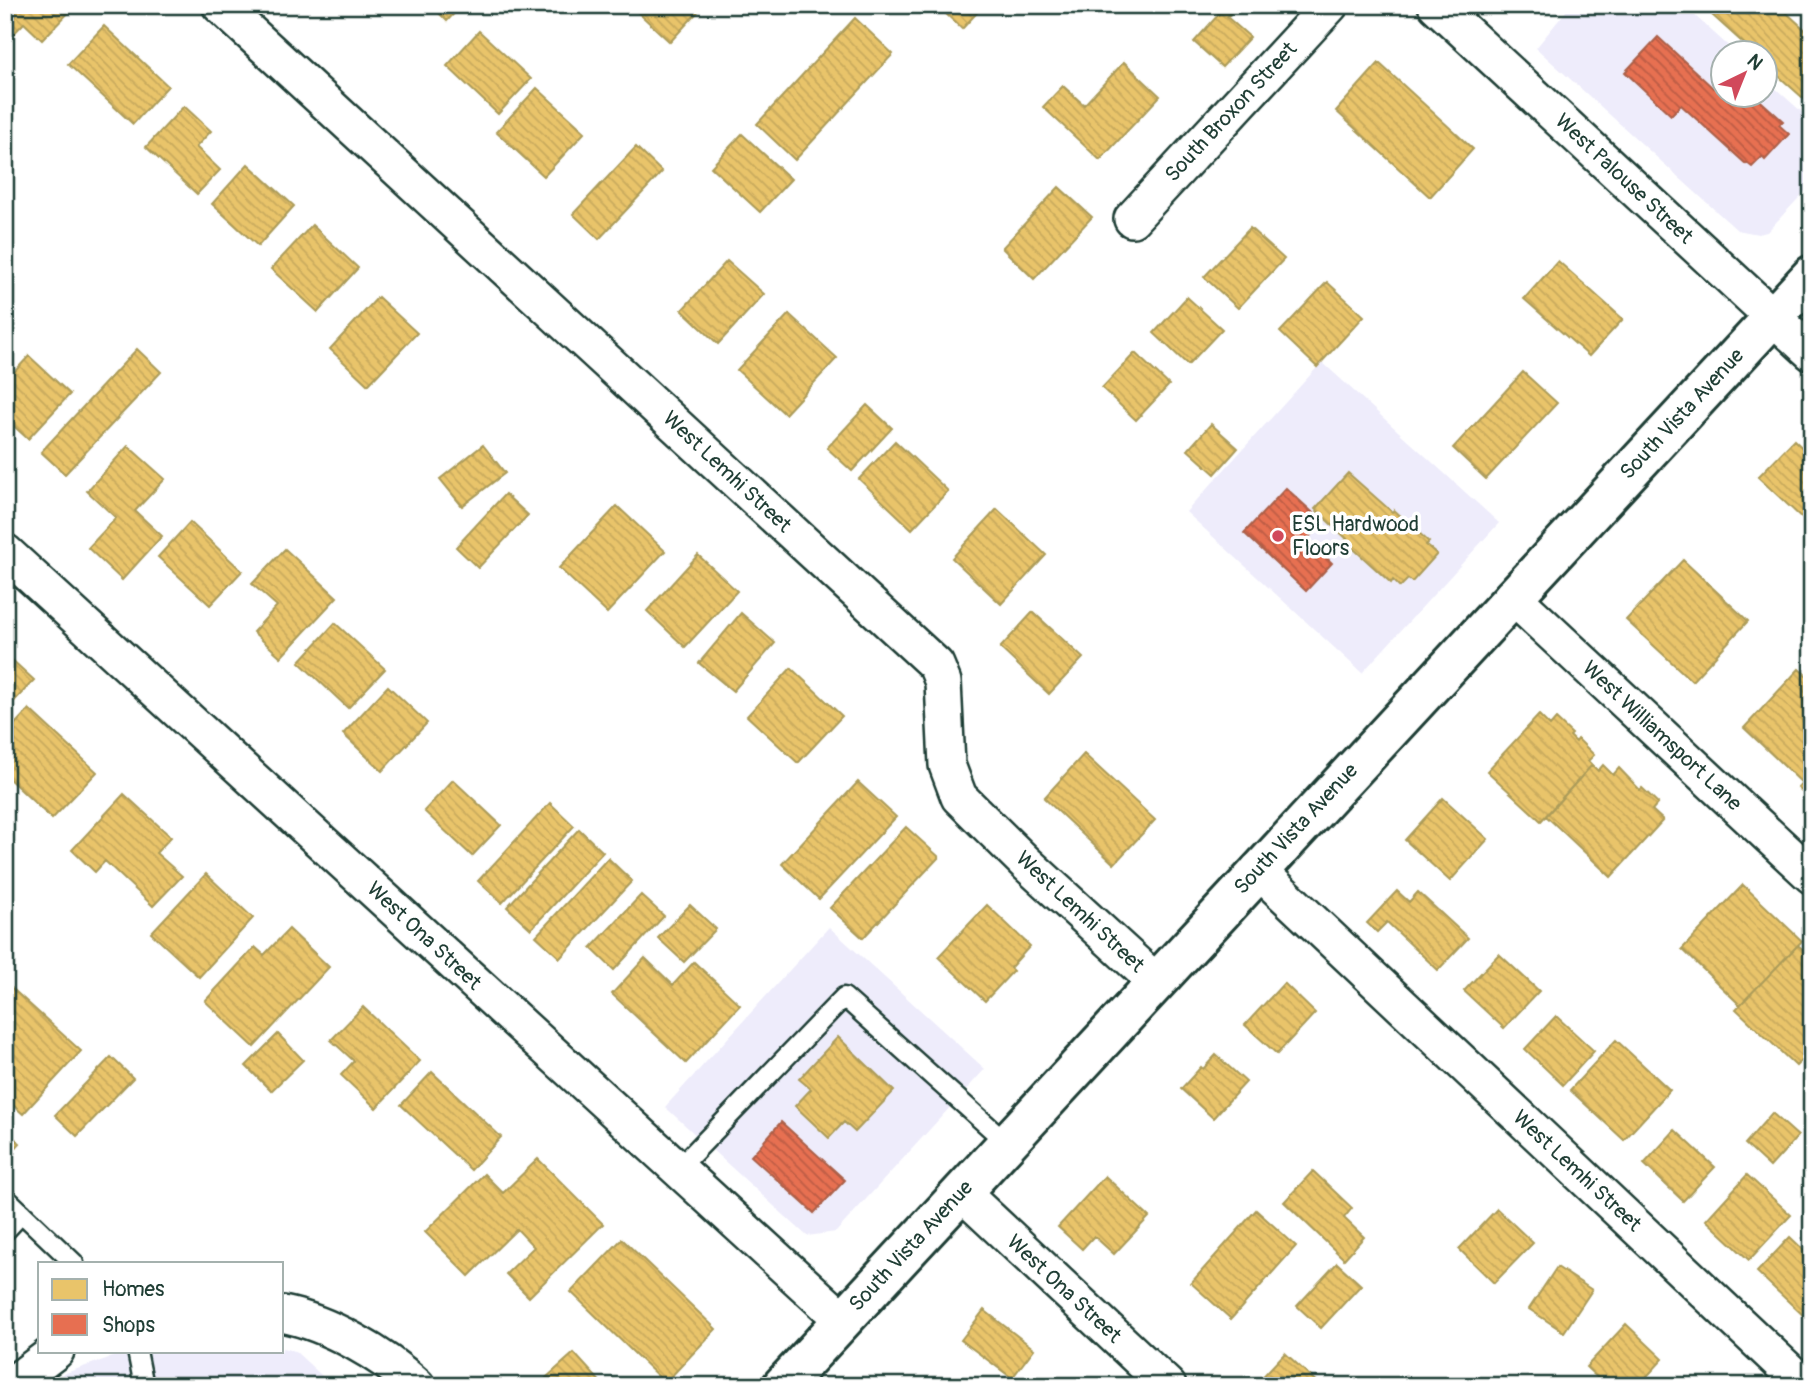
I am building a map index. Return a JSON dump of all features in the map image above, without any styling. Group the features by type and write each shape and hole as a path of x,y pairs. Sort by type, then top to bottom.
{"main road":[{"name":"South Vista Avenue","path":"782,1386 1812,275"}],"street":[{"name":"West Lemhi Street","path":"220,5 936,665 943,682 947,765 958,797 1155,981"},
{"name":"South Broxon Street","path":"1132,219 1330,5"},
{"name":"West Palouse Street","path":"1436,5 1812,353"},
{"name":"West Ona Street","path":"5,552 843,1320"},
{"name":"West Williamsport Lane","path":"1512,596 1812,876"},
{"name":"West Lemhi Street","path":"1258,870 1805,1386"},
{"name":"West Ona Street","path":"961,1192 1168,1386"},
{"path":"288,1315 348,1337 417,1386"},
{"path":"10,1386 55,1352"}],"lane":[{"path":"678,1169 844,996 1006,1142"},
{"path":"5,1197 73,1262"},
{"path":"5,1231 22,1213"},
{"path":"137,1352 144,1386"}],"shaded area":[{"path":"1571,5 1683,5 1720,38 1708,38 1708,108 1778,108 1778,91 1812,121 1812,184 1767,232 1758,234 1737,230 1536,48"},
{"path":"1322,362 1499,523 1362,673 1186,512"},
{"path":"829,927 985,1069 836,1232 807,1236 665,1107"},
{"path":"284,1348 295,1351 333,1386 50,1386 60,1375 126,1352 284,1352"}],"building: Homes":[{"path":"5,5 76,5 42,40 24,23 5,43"},
{"path":"431,5 462,5 447,21"},
{"path":"630,5 704,5 670,42"},
{"path":"949,5 984,5 962,29 943,11"},
{"path":"1210,5 1238,5 1227,17 1250,37 1222,67 1194,42 1219,14"},
{"path":"1701,5 1778,5 1812,36 1812,106 1778,76 1778,38 1738,38"},
{"path":"855,18 893,54 795,160 757,124"},
{"path":"104,26 168,86 133,124 68,64"},
{"path":"479,31 531,79 498,114 447,66"},
{"path":"1124,62 1160,96 1100,160 1043,107 1063,86 1084,105"},
{"path":"1379,63 1473,149 1430,197 1336,111"},
{"path":"537,88 585,132 544,176 496,132"},
{"path":"184,106 211,131 196,147 220,170 197,194 146,147"},
{"path":"742,134 791,179 760,212 711,167"},
{"path":"636,147 662,172 599,239 573,214"},
{"path":"248,164 294,206 258,246 212,204"},
{"path":"1059,187 1092,217 1034,279 1002,248"},
{"path":"312,225 358,268 318,312 271,269"},
{"path":"1250,228 1284,259 1238,308 1204,277"},
{"path":"727,261 764,294 718,344 682,310"},
{"path":"1558,261 1623,319 1589,356 1524,299"},
{"path":"1327,282 1364,316 1317,367 1280,332"},
{"path":"378,297 417,333 368,385 330,349"},
{"path":"1187,297 1222,329 1188,365 1154,333"},
{"path":"789,314 837,358 785,414 737,370"},
{"path":"137,349 161,372 65,474 41,452"},
{"path":"1135,353 1169,385 1136,420 1102,388"},
{"path":"29,356 70,394 28,439 5,418 5,382"},
{"path":"1523,372 1557,403 1486,479 1453,448"},
{"path":"867,405 892,428 852,471 827,448"},
{"path":"1211,424 1238,448 1215,474 1188,450"},
{"path":"1794,440 1812,457 1812,510 1803,519 1758,477"},
{"path":"895,441 948,491 912,529 859,479"},
{"path":"483,445 505,473 462,506 440,479"},
{"path":"128,446 165,479 135,511 162,536 122,580 88,548 116,518 87,491"},
{"path":"1348,473 1392,512 1394,510 1429,542 1426,545 1437,554 1412,582 1408,579 1400,587 1393,580 1391,583 1315,509"},
{"path":"505,494 528,515 478,568 456,547"},
{"path":"617,506 665,551 607,613 559,568"},
{"path":"997,509 1046,555 1001,604 952,558"},
{"path":"190,522 242,571 210,605 158,557"},
{"path":"285,549 337,597 281,657 253,632 277,606 252,584"},
{"path":"698,555 737,591 685,647 647,611"},
{"path":"1683,560 1748,621 1692,681 1626,620"},
{"path":"1033,612 1083,658 1049,694 1000,648"},
{"path":"741,613 775,643 733,691 699,663"},
{"path":"335,623 385,669 348,708 299,662"},
{"path":"10,658 34,680 5,711 5,662"},
{"path":"791,668 842,716 798,763 747,716"},
{"path":"1799,669 1812,680 1812,772 1802,783 1744,728"},
{"path":"388,686 427,723 382,771 343,734"},
{"path":"29,709 97,772 52,819 5,775 5,735"},
{"path":"1539,715 1550,726 1556,719 1572,734 1570,736 1576,742 1578,739 1594,755 1588,761 1592,765 1541,821 1487,771"},
{"path":"1084,754 1155,820 1114,864 1044,798"},
{"path":"1592,765 1598,771 1603,765 1613,775 1619,768 1640,790 1642,788 1658,803 1652,810 1663,820 1611,877 1546,816"},
{"path":"1812,772 1812,800 1798,788"},
{"path":"453,780 501,825 472,856 424,811"},
{"path":"858,782 896,817 819,899 782,864"},
{"path":"124,794 171,837 156,853 182,876 153,906 105,861 95,872 72,850"},
{"path":"1443,798 1488,839 1450,881 1405,840"},
{"path":"550,803 574,826 502,903 478,881"},
{"path":"906,827 939,857 863,938 830,908"},
{"path":"579,829 603,852 531,929 507,907"},
{"path":"608,858 632,881 560,958 536,936"},
{"path":"206,874 253,918 199,977 151,933"},
{"path":"1743,885 1802,941 1740,1005 1682,949"},
{"path":"1397,891 1409,902 1418,892 1468,938 1438,970 1387,922 1377,932 1367,923"},
{"path":"641,895 664,916 614,970 591,948"},
{"path":"690,905 716,929 684,962 658,938"},
{"path":"987,905 1030,946 1010,968 1013,971 985,1001 938,957"},
{"path":"289,929 329,967 254,1047 205,1001 255,947 264,955"},
{"path":"1798,945 1812,958 1812,1050 1796,1066 1736,1009"},
{"path":"1499,954 1539,991 1504,1028 1464,991"},
{"path":"645,958 673,985 694,962 740,1005 686,1063 612,994"},
{"path":"5,982 81,1051 23,1114 5,1098"},
{"path":"1284,983 1315,1013 1277,1054 1245,1025"},
{"path":"363,1007 420,1061 376,1108 341,1075 354,1061 331,1040"},
{"path":"1556,1016 1594,1051 1563,1085 1525,1049"},
{"path":"278,1034 303,1060 271,1091 246,1066"},
{"path":"838,1037 894,1091 855,1132 844,1122 829,1138 795,1106 811,1089 799,1079"},
{"path":"1616,1040 1670,1090 1624,1140 1570,1090"},
{"path":"1216,1055 1246,1082 1213,1118 1181,1089"},
{"path":"111,1057 133,1078 77,1136 55,1115"},
{"path":"432,1072 501,1137 471,1170 401,1105"},
{"path":"1772,1113 1798,1136 1770,1167 1745,1144"},
{"path":"5,1130 20,1143 5,1160"},
{"path":"1675,1130 1715,1167 1683,1201 1644,1164"},
{"path":"538,1159 603,1224 529,1297 506,1274 534,1247 517,1229 469,1276 425,1232 484,1174 503,1193"},
{"path":"1313,1171 1352,1208 1344,1218 1364,1237 1344,1259 1284,1202"},
{"path":"1747,1175 1791,1215 1749,1260 1706,1220"},
{"path":"1105,1176 1149,1217 1114,1254 1094,1236 1082,1249 1058,1227"},
{"path":"1497,1209 1533,1243 1494,1283 1459,1249"},
{"path":"1256,1210 1296,1246 1231,1319 1191,1283"},
{"path":"1790,1237 1812,1258 1812,1310 1805,1317 1757,1272"},
{"path":"622,1239 716,1329 665,1383 571,1292"},
{"path":"1337,1263 1361,1285 1321,1328 1297,1306"},
{"path":"1557,1267 1592,1290 1564,1332 1529,1309"},
{"path":"984,1310 1034,1349 1012,1378 961,1340"},
{"path":"1626,1324 1663,1359 1638,1386 1606,1386 1586,1367"},
{"path":"574,1353 604,1386 538,1385"},
{"path":"1285,1353 1321,1386 1254,1386"}],"building: Shops":[{"path":"1658,37 1708,83 1708,108 1769,108 1783,121 1779,125 1789,134 1765,160 1762,157 1752,167 1681,105 1671,115 1625,72"},
{"name":"ESL Hardwood Floors","path":"1286,488 1323,522 1307,539 1332,563 1306,591 1244,533"},
{"path":"781,1122 845,1180 814,1213 751,1156"}],"place":[{"name":"ESL Hardwood Floors","path":"1278,536"}]}
